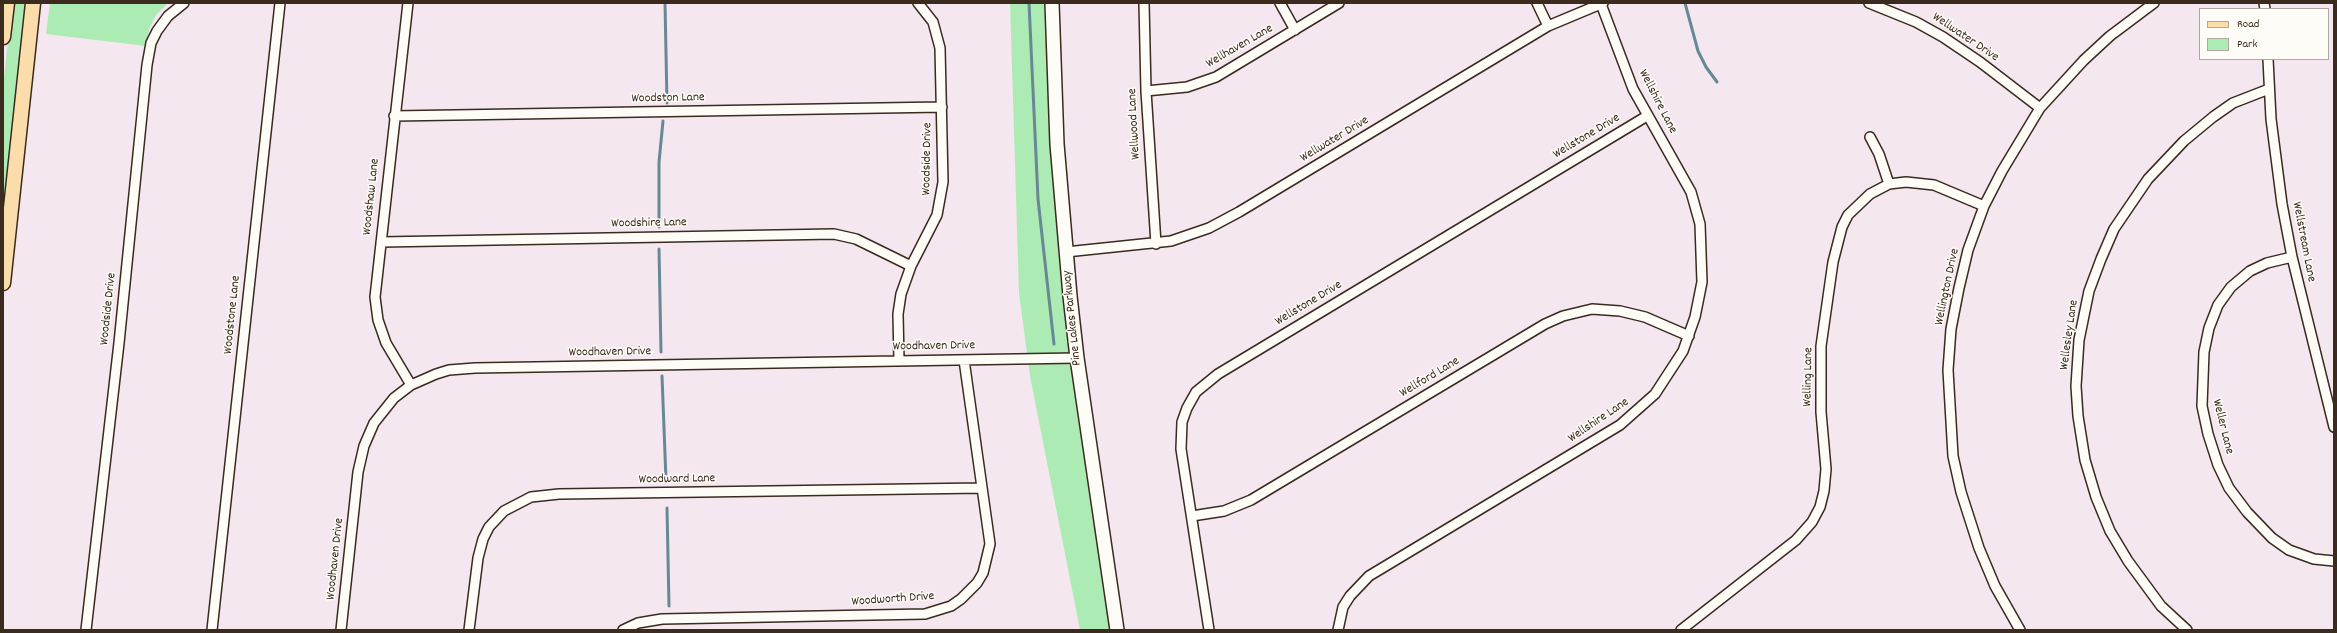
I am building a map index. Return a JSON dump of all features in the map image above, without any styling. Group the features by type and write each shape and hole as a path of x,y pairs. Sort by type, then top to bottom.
{"main road":[{"path":"3,37 7,3"},
{"path":"3,284 6,224 33,3"}],"street":[{"name":"Woodside Drive","path":"86,630 118,351 147,65 151,43 157,31 168,16 184,3"},
{"name":"Woodstone Lane","path":"212,630 280,3"},
{"name":"Woodshaw Lane","path":"408,3 394,116 376,290 378,320 389,350 411,386"},
{"name":"Woodside Drive","path":"899,361 898,307 911,266 936,219 943,182 942,107 938,36 930,17 918,3"},
{"name":"Pine Lakes Parkway","path":"1052,3 1057,144 1066,252 1077,358 1117,630"},
{"name":"Wellwood Lane","path":"1144,3 1146,91 1156,244"},
{"path":"1280,3 1295,30"},
{"name":"Wellhaven Lane","path":"1146,91 1178,89 1206,82 1339,3"},
{"path":"1537,3 1548,26"},
{"name":"Wellwater Drive","path":"1066,252 1156,244 1188,237 1230,218 1548,26 1602,3"},
{"name":"Wellshire Lane","path":"1338,630 1343,607 1350,596 1369,576 1607,434 1632,416 1664,383 1676,363 1689,336 1700,299 1702,282 1700,224 1691,192 1647,116 1631,84 1602,3"},
{"name":"Wellwater Drive","path":"1869,3 1916,22 1943,37 1980,62 2040,108"},
{"name":"Wellington Drive","path":"2020,630 1995,586 1970,523 1957,473 1950,426 1948,370 1952,329 1963,270 1984,206 2002,171 2040,108 2084,60 2105,40 2154,3"},
{"name":"Wellstream Lane","path":"2268,60 2268,89 2276,164 2292,256 2334,427"},
{"name":"Wellesley Lane","path":"2187,630 2161,606 2128,561 2110,531 2096,497 2085,460 2078,416 2076,380 2079,340 2089,291 2101,258 2124,214 2148,179 2184,141 2213,117 2234,103 2268,89"},
{"name":"Woodston Lane","path":"394,116 942,107"},
{"name":"Wellstone Drive","path":"1209,630 1181,449 1181,427 1190,400 1202,386 1218,374 1647,116"},
{"path":"1870,138 1879,154 1889,184"},
{"name":"Welling Lane","path":"1681,630 1796,540 1816,514 1822,500 1826,476 1821,407 1821,346 1833,262 1842,227 1848,215 1864,198 1889,184 1906,182 1924,183 1984,206"},
{"name":"Woodshire Lane","path":"380,242 834,234 856,239 911,266"},
{"name":"Weller Lane","path":"2292,256 2267,263 2250,271 2231,287 2218,304 2209,328 2204,352 2202,406 2208,434 2218,465 2230,488 2247,512 2272,538 2289,550 2314,559 2334,561"},
{"name":"Wellford Lane","path":"1192,516 1224,511 1251,500 1545,324 1563,316 1592,309 1620,311 1645,318 1689,336"},
{"name":"Woodhaven Drive","path":"341,630 358,478 364,446 374,423 383,410 411,386 443,372 467,368 1077,358"},
{"name":"Woodworth Drive","path":"623,630 638,623 662,619 904,615 934,612 951,606 970,591 985,567 990,544 964,360"},
{"name":"Woodward Lane","path":"469,630 476,566 483,539 489,527 504,511 531,498 559,494 982,488"}],"green space":[{"path":"12,3 28,3 9,174 3,198 3,87"},
{"path":"50,3 168,3 156,15 149,29 146,46 46,34"},
{"path":"1010,3 1045,3 1049,119 1060,273 1067,337 1110,630 1080,630 1030,376 1019,293"}],"waterway":[{"path":"665,3 667,103"},
{"path":"1029,3 1038,199 1054,344"},
{"path":"1685,3 1698,51 1706,67 1717,82"},
{"path":"659,227 659,162 663,121"},
{"path":"659,249 661,352"},
{"path":"662,376 666,480"},
{"path":"667,508 669,606"}]}
